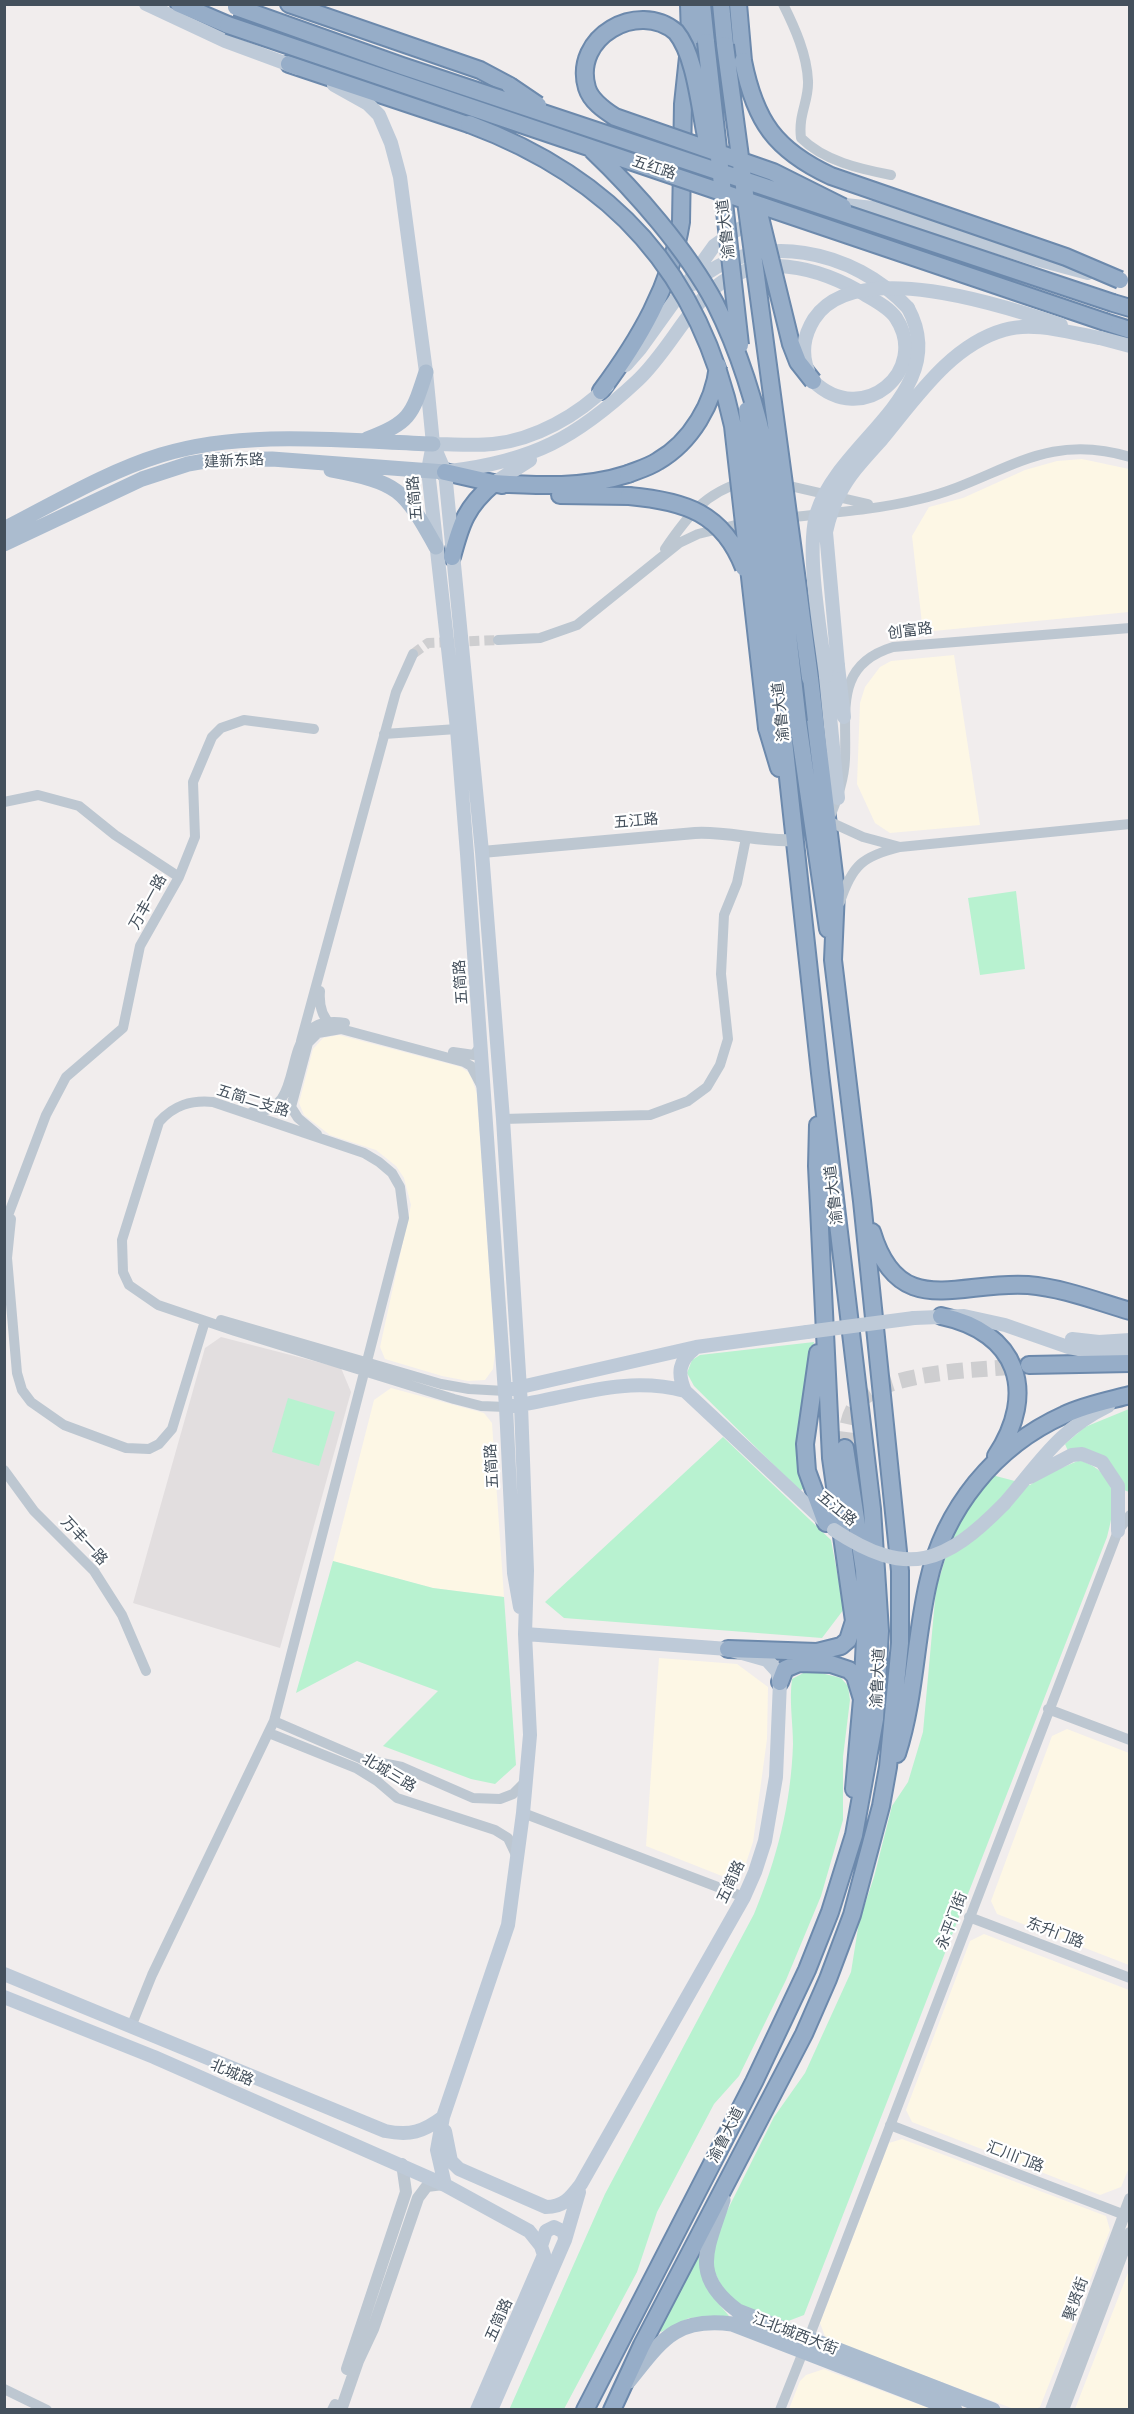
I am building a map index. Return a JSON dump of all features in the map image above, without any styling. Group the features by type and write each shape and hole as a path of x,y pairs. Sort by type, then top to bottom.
{"highway":[{"name":"五红路","path":"179,4 228,25 1130,330"},
{"path":"289,4 480,70 510,86 579,136 616,172 657,221 714,301 729,332 762,432 770,468 782,724"},
{"path":"601,392 632,350 652,312 674,259 681,222 683,104 690,38 688,4"},
{"name":"渝鲁大道","path":"585,2409 788,2013 830,1912 854,1835 875,1719 880,1631 872,1509 789,806 782,724 702,4"},
{"path":"738,4 743,61 751,96 766,127 793,156 831,176 1066,257 1125,282"},
{"name":"五红路","path":"233,6 872,215 1130,308"},
{"name":"渝鲁大道","path":"612,2409 647,2348 730,2176 804,2034 828,1979 852,1916 881,1806 898,1686 901,1605 897,1537 862,1201 833,960 837,910 818,677 725,45 723,10"},
{"path":"725,221 710,156 708,145 689,60 688,53 682,42 676,32 654,16 624,16 611,22 593,42 586,70 587,89 598,106 615,117 644,128 698,146 709,150 719,153 773,172 872,215"},
{"path":"289,64 469,124 509,139 551,160 588,185 620,212 648,243 690,302 707,336 721,373 731,415 752,591 833,960"},
{"path":"735,108 785,326 798,362 813,381"},
{"path":"452,557 461,523 470,506 494,483 532,486 581,484 628,474 658,461 682,441 700,419 712,393 717,373 718,330 714,301"},
{"path":"436,471 558,495 629,496 658,499 682,505 700,512 718,525 733,541 752,591"},
{"path":"728,1649 817,1652 841,1646 853,1631 854,1602 837,1514 831,1458 816,1166 820,1073"},
{"path":"862,1201 884,1263 895,1276 913,1288 932,1292 1012,1285 1048,1287 1130,1311"},
{"path":"1012,1285 1130,1320"},
{"path":"824,1311 805,1444 807,1471 830,1527"},
{"path":"881,1806 910,1707 923,1608 932,1565 954,1514 1003,1445 1015,1418 1019,1389 1016,1375 1005,1352 984,1332 970,1324 941,1316"},
{"path":"1029,1365 1130,1363"},
{"path":"988,1467 1026,1437 1063,1415 1130,1395"},
{"path":"845,1448 864,1570 866,1618 862,1699 855,1760 854,1835"},
{"path":"780,1682 782,1674 790,1665 831,1664 849,1670 855,1676 862,1699"}],"main road":[{"path":"146,4 225,41 289,64 355,95 379,116 386,128 400,177 426,372 433,444 494,444 520,438 555,424 601,392 640,349 714,246 770,215 802,207 836,204 1125,282"},
{"path":"674,302 706,272 723,263 762,252 784,250 829,259 873,278 895,293 909,308 917,324 920,344 912,380 832,481 816,513 812,551 818,677 838,798"},
{"path":"494,483 593,418 640,379 698,302 719,283 746,271 769,266 796,267 821,273 850,286 882,305 896,318 905,342 902,363 894,380 878,393 856,400 841,399 825,393 813,381 804,354 805,339 809,326 828,303 855,292 914,290 972,298 1130,346"},
{"path":"844,717 826,532 830,512 848,479 921,393 949,363 970,346 1006,329 1048,328 1100,338"},
{"path":"336,462 364,455 365,448 360,442 402,423 416,403 426,372"},
{"name":"建新东路","path":"4,529 118,471 178,450 240,440 433,444"},
{"path":"436,471 516,460 555,443"},
{"name":"五简路","path":"433,444 452,557 482,852 503,1119 521,1405 527,1571 525,1634"},
{"path":"272,459 383,482 410,504 436,548"},
{"name":"建新东路","path":"4,544 92,501 164,471 211,460 272,459 336,462 436,471"},
{"name":"五简路","path":"436,471 436,548 457,729 482,1044 506,1407 514,1573 525,1634 530,1701 526,1781 513,1897 502,1948 442,2117 437,2150 445,2185"},
{"path":"505,1391 696,1347 914,1318 964,1316 1063,1338 1099,1342 1130,1340"},
{"path":"1005,1325 1068,1347 1088,1351 1130,1349"},
{"path":"686,1391 680,1379 680,1368 683,1358 696,1347"},
{"path":"506,1407 614,1386 661,1385 686,1391"},
{"name":"五江路","path":"686,1391 830,1527 871,1552 894,1559 933,1556 965,1540 1004,1504 1053,1444 1082,1419 1130,1395"},
{"path":"1025,1479 1072,1455 1092,1457 1110,1472 1118,1486 1118,1531"},
{"path":"525,1634 728,1649 768,1660 777,1671 780,1682"},
{"name":"五简路","path":"442,2117 447,2150 451,2161 459,2169 546,2207 561,2206 581,2184 744,1897 765,1841 772,1807 780,1741 780,1682"},
{"name":"北城路","path":"4,1974 386,2131 413,2134 429,2128 442,2117"},
{"name":"北城路","path":"4,1998 165,2062 402,2164 445,2185"},
{"name":"江北城西大街","path":"730,2176 705,2260 708,2275 716,2291 738,2311 806,2346 955,2409"},
{"name":"五简路","path":"491,2409 565,2240 581,2184"},
{"path":"445,2185 529,2231 541,2246"},
{"path":"541,2246 546,2231 554,2227 564,2232 565,2240"},
{"name":"五简路","path":"477,2409 537,2275 544,2255 541,2246"},
{"name":"江北城西大街","path":"647,2348 680,2328 710,2322 732,2324 806,2346 993,2409"}],"street":[{"path":"783,4 795,29 809,83 800,114 801,138 810,147 856,168 891,175"},
{"path":"498,640 540,638 577,625 660,555 698,534 754,521 892,504 959,488 1022,459 1053,450 1082,448 1130,457"},
{"path":"660,555 702,501 728,486 746,482 780,484 863,504 892,504"},
{"name":"创富路","path":"828,821 838,798 845,758 844,717 847,692 855,672 871,656 886,649 1130,628"},
{"path":"239,1111 261,1113 281,1103 322,970 396,692 413,654"},
{"name":"万丰一路","path":"4,1226 46,1114 66,1077 123,1028 140,946 178,877 195,837 192,782 212,737 221,728 244,720 314,729"},
{"path":"384,734 457,729"},
{"path":"4,802 38,795 79,806 115,835 178,877"},
{"path":"828,821 863,837 900,848"},
{"path":"837,910 850,876 862,861 880,852 1130,824"},
{"name":"五江路","path":"482,852 695,832 712,832 770,841 794,840"},
{"path":"503,1119 650,1115 688,1101 707,1087 720,1065 728,1040 721,974 724,915 737,883 746,838"},
{"path":"322,970 319,1002 327,1021 341,1029 464,1062 475,1073 485,1096"},
{"path":"301,1041 314,1026 327,1021 344,1022 465,1055 478,1053 482,1044"},
{"path":"325,1140 293,1113 292,1099 308,1043 318,1033 341,1029"},
{"name":"五简二支路","path":"368,1368 404,1218 404,1202 392,1173 364,1153 213,1102 196,1101 168,1112 159,1122 122,1240 123,1272 129,1285 158,1305 205,1321 228,1321 466,1402 506,1407"},
{"path":"12,1205 7,1258 17,1373 22,1390 31,1402 64,1425 138,1450 159,1444 172,1428 205,1321"},
{"path":"131,2027 152,1975 274,1721 368,1368"},
{"name":"五简二支路","path":"368,1368 451,1386 505,1391"},
{"name":"万丰一路","path":"4,1470 34,1511 94,1571 122,1615 146,1671"},
{"name":"永平门街","path":"780,2409 1048,1709 1118,1531 1130,1515"},
{"path":"1048,1709 1130,1740"},
{"name":"北城三路","path":"274,1721 362,1759 402,1767 473,1798 500,1799 513,1794 526,1781"},
{"name":"北城三路","path":"269,1733 356,1768 377,1781 397,1798 495,1830 508,1838 517,1858"},
{"path":"523,1813 744,1897"},
{"name":"东升门路","path":"969,1917 1130,1978"},
{"name":"汇川门路","path":"890,2125 1126,2216"},
{"path":"335,2407 406,2193 402,2164"},
{"path":"335,2407 373,2330 418,2198 427,2186 445,2185"},
{"name":"聚贤街","path":"1051,2409 1126,2216 1130,2199"},
{"name":"聚贤街","path":"1063,2409 1130,2233"},
{"path":"4,2389 47,2409"}],"shaded area":[{"path":"1082,459 1129,469 1129,612 923,632 912,536 929,507 963,498 1025,470 1057,461"},
{"path":"954,655 980,825 890,833 875,823 857,784 860,703 865,687 880,667 891,661"},
{"path":"339,1035 461,1067 472,1079 477,1094 495,1352 493,1369 485,1380 468,1381 442,1376 385,1359 380,1347 411,1205 404,1178 396,1166 376,1150 330,1135 304,1115 299,1103 313,1049 323,1038"},
{"path":"221,1337 341,1368 351,1392 280,1648 133,1603 205,1348"},
{"path":"391,1388 484,1413 492,1423 504,1597 433,1588 333,1561 374,1400"},
{"path":"659,1658 737,1664 768,1687 767,1739 753,1842 745,1866 727,1878 646,1846"},
{"path":"1067,1729 1129,1753 1129,1965 997,1914 991,1901 1052,1736"},
{"path":"984,1934 1129,1990 1130,2165 1121,2187 1100,2195 912,2122 906,2110 970,1941"},
{"path":"902,2139 1106,2216 1110,2230 1040,2407 1014,2409 826,2339 820,2323 889,2143"},
{"path":"1129,2270 1129,2409 1075,2409"},
{"path":"824,2369 931,2409 789,2409 800,2381 806,2375"}],"green space":[{"path":"1016,891 1025,969 980,975 968,898"},
{"path":"814,1342 798,1445 805,1487 800,1491 694,1386 687,1373 692,1360 700,1355"},
{"path":"288,1398 335,1412 319,1466 272,1452"},
{"path":"1129,1409 1129,1492 1124,1490 1108,1465 1097,1454 1080,1450 1068,1451 1065,1444 1085,1427"},
{"path":"723,1437 831,1540 844,1609 822,1638 564,1618 545,1602"},
{"path":"1080,1460 1102,1473 1112,1490 1112,1511 1107,1537 804,2315 783,2323 739,2304 725,2293 712,2267 713,2250 722,2221 774,2117 805,2073 851,1972 859,1922 874,1877 892,1806 908,1782 923,1732 936,1589 957,1520 992,1475 1030,1485 1045,1475"},
{"path":"333,1561 433,1588 504,1597 516,1765 495,1784 471,1779 383,1746 438,1691 357,1661 296,1693"},
{"path":"809,1670 841,1678 848,1686 850,1700 843,1757 843,1820 821,1896 786,1980 739,2076 714,2104 657,2212 637,2272 564,2409 509,2410 605,2194 754,1914 770,1873 786,1810 792,1766 792,1679"},
{"path":"698,2255 713,2297 729,2316 689,2318 661,2332 659,2330"}],"tunnel":[{"path":"413,654 428,643 498,640"},
{"path":"845,1448 848,1422 854,1408 866,1395 885,1386 932,1374 1025,1366"}]}
